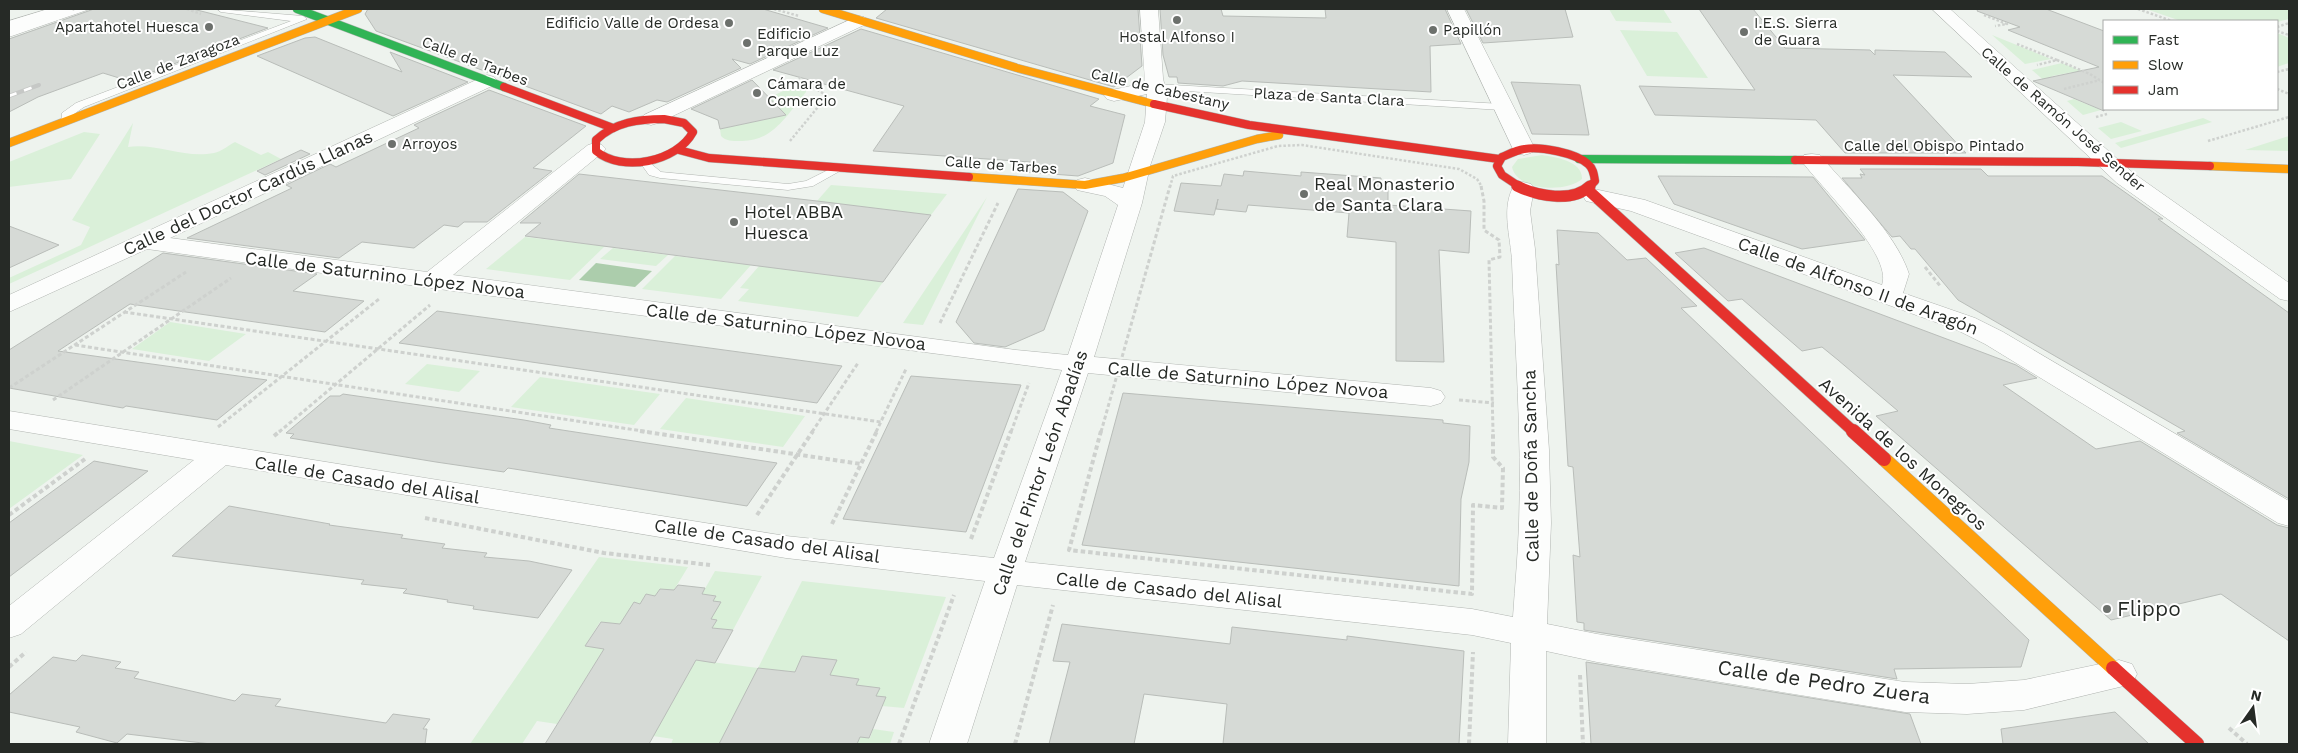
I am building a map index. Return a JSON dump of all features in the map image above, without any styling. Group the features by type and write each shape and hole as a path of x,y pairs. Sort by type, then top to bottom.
{"street":[{"path":"9,27 65,9"},
{"name":"Calle de Tarbes","path":"297,9 613,128"},
{"name":"Calle de Zaragoza","path":"9,143 358,9"},
{"name":"Calle de Cabestany","path":"823,9 858,21 1114,95"},
{"name":"Calle del Pintor León Abadías","path":"948,744 1005,572 1078,364 1131,203 1140,165 1155,122 1156,96 1149,9"},
{"path":"1455,9 1524,149"},
{"name":"Calle de Ramón José Sender","path":"1940,9 2125,178 2289,294"},
{"path":"651,119 858,21"},
{"name":"Calle del Doctor Cardús Llanas","path":"9,304 487,81"},
{"path":"1114,95 1156,96"},
{"name":"Calle de Cabestany","path":"1156,96 1242,123 1499,159"},
{"path":"651,119 675,120 690,127 693,132 692,138 679,150 644,161 616,161 598,154 595,149 594,144 600,136 613,128 631,122 651,119"},
{"path":"1140,165 1155,161 1170,163 1257,139 1315,134"},
{"path":"427,292 595,149"},
{"path":"1524,149 1552,151 1579,159 1588,165 1596,178 1590,192 1558,195 1523,189 1502,178 1497,172 1496,165 1499,159 1505,155 1524,149"},
{"name":"Calle de Tarbes","path":"679,150 709,158 1085,185 1112,181 1140,165"},
{"name":"Calle del Obispo Pintado","path":"1579,159 2108,163 2289,169"},
{"path":"1812,160 1888,251 1897,274 1895,286 1890,296"},
{"path":"1085,185 1112,191 1131,203"},
{"name":"Calle de Doña Sancha","path":"1523,189 1519,199 1518,217 1523,258 1534,450 1535,523 1529,634 1527,744"},
{"name":"Calle de Alfonso II de Aragón","path":"1590,192 1637,204 1966,324 1994,338 2289,515"},
{"name":"Avenida de los Monegros","path":"1590,192 2197,744"},
{"name":"Calle de Saturnino López Novoa","path":"143,241 427,292 1078,364 1431,397"},
{"name":"Calle de Casado del Alisal","path":"9,420 221,443 786,547 1472,622 1529,634"},
{"path":"9,625 221,443"},
{"name":"Calle de Pedro Zuera","path":"1529,634 1597,648 1905,697 1967,699 2024,695 2119,674"}],"lane":[{"path":"9,34 86,9"},
{"path":"221,9 257,15 328,20"},
{"path":"65,122 66,116 80,105 303,19"},
{"name":"Plaza de Santa Clara","path":"1156,96 1502,107"},
{"path":"644,161 652,173 660,176 788,187 808,184 842,167"}],"path":[{"path":"774,9 806,18"},
{"path":"2138,9 2169,20"},
{"path":"1976,12 2007,24 1998,26"},
{"path":"2014,43 2057,60 2103,82"},
{"path":"2034,66 2057,60"},
{"path":"787,144 827,96 794,74"},
{"path":"2066,94 2061,90 2100,80"},
{"path":"2203,143 2289,118"},
{"path":"938,327 998,202"},
{"path":"1922,264 1945,292"},
{"path":"9,388 187,271 178,270"},
{"path":"60,404 50,402 233,277 224,276"},
{"path":"281,439 271,438 431,304 427,292"},
{"path":"221,443 215,429 381,297 374,296"},
{"path":"124,312 881,422"},
{"path":"74,345 861,464"},
{"path":"848,361 868,364"},
{"path":"757,516 858,363"},
{"path":"896,368 915,370"},
{"path":"832,524 906,369"},
{"path":"962,538 971,539 1030,382 1022,381"},
{"path":"1431,397 1494,403"},
{"path":"9,515 91,455 82,453"},
{"path":"747,514 766,517"},
{"path":"422,518 604,553 713,566"},
{"path":"823,523 842,525"},
{"path":"899,744 955,593 948,592"},
{"path":"1015,744 1054,603 1063,604"},
{"path":"1469,744 1473,647"},
{"path":"9,667 32,648"}],"shaded area":[{"path":"1609,9 1663,9 1672,23 1616,21"},
{"path":"2146,9 2289,9 2289,19 2278,22 2278,20 2178,20"},
{"path":"1620,30 1677,32 1708,78 1647,76"},
{"path":"2278,33 2289,38 2289,63 2278,67"},
{"path":"1992,35 2051,59 2025,64"},
{"path":"2062,63 2089,74 2081,76 2073,72 2052,76 2048,84 2032,70"},
{"path":"800,83 806,88 806,92 778,126 770,132 751,140 739,141 732,141 721,136 720,129 786,115 777,106 763,109 758,103"},
{"path":"2074,99 2101,110 2083,115 2067,101"},
{"path":"2203,118 2212,122 2121,148 2115,143"},
{"path":"2121,122 2142,131 2111,139 2098,128"},
{"path":"133,123 128,147 150,147 182,153 203,154 217,152 235,142 261,155 268,152 281,159 9,284 9,278 81,245 90,227 72,220"},
{"path":"84,132 100,134 71,179 9,187 9,162"},
{"path":"2289,136 2289,151 2245,150"},
{"path":"1542,155 1573,164 1581,173 1582,179 1575,183 1554,188 1532,185 1516,175 1512,167 1518,159"},
{"path":"831,185 947,194 931,215 817,201"},
{"path":"987,197 923,325 903,323"},
{"path":"525,237 605,246 570,280 486,269"},
{"path":"613,248 668,255 656,266 600,259"},
{"path":"675,256 751,265 721,299 642,289"},
{"path":"596,263 652,271 635,287 579,280"},
{"path":"759,266 883,282 858,317 738,301 749,289 740,288"},
{"path":"170,322 246,334 209,361 132,349"},
{"path":"427,364 480,371 459,392 405,384"},
{"path":"540,377 660,394 634,425 511,407"},
{"path":"686,398 805,416 783,447 660,429"},
{"path":"9,441 83,455 9,509"},
{"path":"599,557 688,567 674,590 660,589 655,596 646,594 640,604 634,603 620,624 600,622 585,646 604,649 557,724 537,721 522,744 470,744"},
{"path":"715,571 762,576 733,630 712,628 717,620 711,619 713,601 716,596 702,594"},
{"path":"802,581 946,597 904,708 882,706 876,696 879,688 856,685 859,679 758,668"},
{"path":"696,660 758,668 722,744 671,744 673,739 653,736"},
{"path":"873,729 894,732 890,744 857,744 860,737 870,738"}],"building":[{"path":"94,9 193,9 268,28 129,81 103,73 38,97 9,112 9,39"},
{"path":"368,9 763,9 828,28 750,64 732,59 741,68 667,102 657,100 629,112 612,106 601,114 376,31 365,14"},
{"path":"887,9 1138,9 1142,66 1114,87 876,18"},
{"path":"1160,9 1221,9 1223,16 1326,18 1325,9 1445,9 1461,44 1430,46 1431,92 1242,81 1223,86 1178,83 1177,77 1169,77 1163,55"},
{"path":"1466,9 1565,9 1573,37 1483,43"},
{"path":"1699,9 1753,9 1785,48 1870,50 1875,55 1875,50 1945,52 1972,77 1893,75 1966,153 1845,153 1816,120 1655,115 1639,86 1755,90"},
{"path":"1978,9 2046,9 2103,31 2104,111 2033,81 2099,67 2008,30 2020,27 1977,11"},
{"path":"861,29 1099,99 1090,106 1125,115 1113,163 1078,176 1026,172 1030,162 873,151 904,106 773,70"},
{"path":"315,37 402,72 390,52 468,82 393,116 257,56 305,38"},
{"name":"Cámara de Comercio","path":"752,80 786,115 720,129 718,120 691,109"},
{"path":"1511,82 1580,85 1589,135 1532,134"},
{"path":"489,90 586,126 533,168 552,171 487,222 464,222 458,227 444,225 414,248 362,242 339,258 187,238 292,188 286,185 330,164 336,167 419,128 414,125"},
{"path":"301,150 310,154 265,175 257,171"},
{"path":"1860,169 1981,169 1988,176 2102,176 2163,219 2158,219 2289,313 2289,499 2177,433 2185,431 1958,300 1915,249 1911,249 1900,236 1892,237 1842,178 1862,178 1860,174 1865,175"},
{"path":"1244,171 1301,176 1301,172 1381,178 1381,186 1388,186 1388,205 1471,211 1469,253 1439,250 1444,362 1396,361 1396,242 1347,237 1349,213 1248,205 1246,212 1216,209 1218,199 1214,215 1174,211 1181,183 1221,186 1224,174 1243,176"},
{"name":"Hotel ABBA Huesca","path":"579,174 931,215 883,282 525,236 541,223 520,223"},
{"path":"1658,176 1813,177 1865,240 1802,249 1674,204"},
{"path":"1018,189 1063,192 1088,211 1044,330 1005,347 974,343 956,322"},
{"path":"9,226 59,245 9,268"},
{"path":"1557,230 1598,233 1627,260 1646,258 1697,306 1681,308 2029,640 2021,667 1894,669 1897,679 1584,630 1584,623 1577,622 1573,555 1580,557 1573,467 1568,466 1556,264 1559,265"},
{"path":"1704,248 2016,365 2037,378 2003,385 2096,449 2140,441 2277,525 2289,528 2289,641 2221,594 2111,620 1876,416 1898,411 1838,360 1822,347 1802,351 1742,299 1728,301 1675,253"},
{"path":"163,253 317,274 293,291 364,301 325,332 130,304 58,351 267,380 217,420 126,406 123,408 9,388 9,350"},
{"path":"437,311 842,366 817,403 399,343"},
{"path":"911,376 1021,385 966,532 843,519"},
{"path":"1123,393 1443,420 1443,423 1470,426 1469,462 1461,499 1459,586 1082,545"},
{"path":"343,394 524,420 551,425 549,428 777,463 747,506 508,468 504,472 436,462 290,438 294,434 286,433 330,396 340,396"},
{"path":"94,461 148,471 9,577 9,523"},
{"path":"229,506 329,525 403,535 401,538 445,544 442,548 487,553 484,557 529,561 572,570 538,618 473,609 474,606 447,602 448,600 403,593 407,589 361,584 364,580 172,556"},
{"path":"678,585 705,588 702,594 716,596 713,601 721,602 711,619 717,620 712,628 733,630 715,663 696,660 649,744 545,744 604,649 585,646 601,622 620,624 634,602 640,604 646,594 655,596 660,589 674,590"},
{"path":"1062,624 1230,644 1232,627 1347,640 1347,636 1464,651 1459,744 1223,744 1227,704 1144,694 1134,744 1049,744 1070,662 1053,661"},
{"path":"82,655 121,662 115,668 139,672 134,678 235,701 242,694 281,699 275,706 386,723 393,714 430,719 423,729 427,729 425,744 211,744 127,734 117,743 76,732 80,727 9,712 9,695 53,657 76,661"},
{"path":"802,656 837,660 830,675 859,679 856,685 880,688 876,696 886,697 869,738 860,737 857,744 719,744 758,668 795,672"},
{"path":"1586,662 1910,714 1921,744 1591,744"},
{"path":"2115,712 2149,744 2003,744 2001,729"}],"railway":[{"path":"9,96 39,85"}],"traffic: fast":[{"path":"297,9 504,87"},
{"path":"1579,159 1795,160"}],"traffic: slow":[{"path":"9,143 358,9"},
{"path":"823,9 1017,68 1154,104"},
{"path":"969,177 1085,185 1123,178 1257,139 1279,135"},
{"path":"2210,166 2289,169"},
{"path":"1884,459 2113,668"}],"traffic: jam":[{"path":"504,87 613,128"},
{"path":"1154,104 1249,125 1499,159"},
{"path":"664,119 684,123 693,132 683,146 670,154 648,160 624,162 603,157 596,151 596,140 610,129 627,122 664,119"},
{"path":"1524,149 1555,151 1579,158 1594,171 1595,181 1587,189 1563,195 1535,193 1522,188 1511,183 1502,175 1497,166 1502,157 1524,149"},
{"path":"679,150 709,158 969,177"},
{"path":"1795,160 2078,162 2210,166"},
{"path":"1587,189 1884,459"},
{"path":"2113,668 2197,744"}],"place":[{"name":"Hostal Alfonso I","path":"1177,20"},
{"name":"Edificio Valle de Ordesa","path":"729,23"},
{"name":"Apartahotel Huesca","path":"209,27"},
{"name":"Papillón","path":"1433,30"},
{"name":"I.E.S. Sierra de Guara","path":"1744,32"},
{"name":"Edificio Parque Luz","path":"747,43"},
{"name":"Cámara de Comercio","path":"757,93"},
{"name":"Arroyos","path":"392,144"},
{"name":"Real Monasterio de Santa Clara","path":"1304,194"},
{"name":"Hotel ABBA Huesca","path":"734,222"},
{"name":"Flippo","path":"2107,609"}]}
